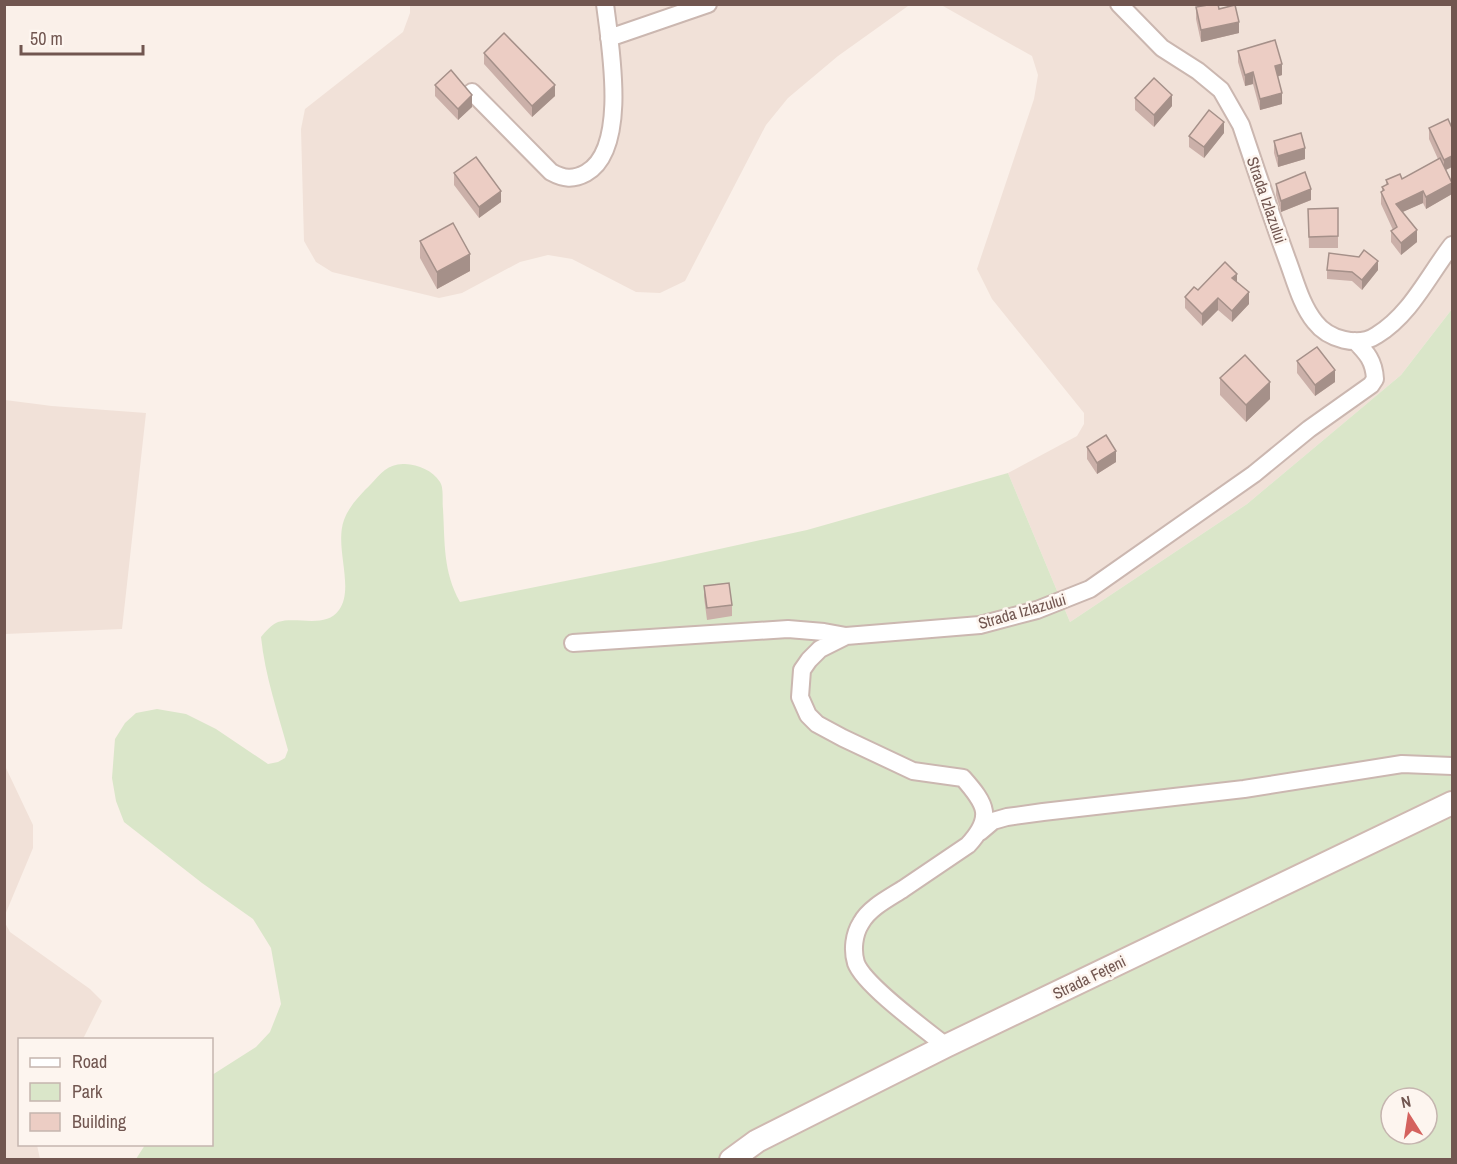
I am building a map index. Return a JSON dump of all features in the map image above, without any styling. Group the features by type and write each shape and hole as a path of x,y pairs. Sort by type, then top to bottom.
{"street":[{"path":"472,92 552,172 563,178 578,178 592,170 604,154 610,135 613,70 605,4"},
{"path":"609,38 708,4"},
{"name":"Strada Izlazului","path":"980,832 986,816 983,803 963,778 913,771 843,738 817,724 808,715 800,697 802,670 820,649 846,636 980,625 1037,610 1090,589 1254,474 1309,429 1371,385 1375,379 1373,363 1369,355 1355,341 1340,339 1326,332 1315,323 1307,310 1241,125 1221,90 1198,71 1162,48 1119,4"},
{"path":"1355,341 1375,337 1393,323 1410,306 1452,245"},
{"path":"573,643 788,629 846,636"},
{"path":"946,1046 868,980 857,964 854,948 855,935 861,921 879,904 968,845 993,821 1043,812 1268,786 1402,764 1452,766"},
{"name":"Strada Fețeni","path":"731,1160 757,1141 946,1046 1452,803"}],"shaded area":[{"path":"410,5 923,5 908,6 838,56 788,98 766,125 685,281 660,293 636,292 572,259 548,255 520,262 462,293 439,298 332,272 316,262 304,241 301,129 305,109 403,32 410,13"},
{"path":"932,5 1452,5 1452,309 1401,375 1247,504 1070,622 1008,473 1077,436 1084,424 1084,413 992,299 977,269 1034,99 1038,75 1032,56 943,6"},
{"path":"5,400 146,413 122,629 5,634"},
{"path":"5,766 33,825 33,848 5,915"},
{"path":"4,921 10,932 90,989 102,1001 84,1038 18,1038 18,1146 37,1146 40,1159 5,1159"}],"green space":[{"path":"1452,309 1452,1159 136,1159 144,1146 213,1146 213,1074 256,1047 270,1032 281,1004 271,948 253,919 202,883 124,822 116,801 112,778 115,739 125,723 136,713 157,709 186,714 216,729 268,764 285,758 288,750 269,680 261,637 278,622 319,621 333,616 339,610 345,590 341,542 344,520 356,500 378,476 394,465 405,464 425,469 440,482 448,568 454,591 460,602 807,530 1008,473 1070,622 1247,504 1401,375"}],"building":[{"path":"1218,4 1219,9 1235,5 1239,22 1201,30 1196,7"},
{"path":"504,33 555,85 532,106 484,53"},
{"path":"1275,40 1282,64 1275,66 1282,93 1260,99 1253,72 1245,75 1238,51"},
{"path":"451,70 472,95 458,109 435,85"},
{"path":"1154,78 1172,95 1154,115 1135,98"},
{"path":"1209,110 1224,122 1204,147 1189,136"},
{"path":"1448,119 1452,128 1452,156 1444,160 1429,128"},
{"path":"1301,133 1305,148 1278,156 1274,141"},
{"path":"476,157 501,191 479,207 454,173"},
{"path":"1440,158 1452,183 1426,197 1423,191 1396,204 1417,230 1401,243 1391,231 1397,227 1381,192 1384,190 1382,187 1388,184 1386,180 1400,174 1402,179"},
{"path":"1305,172 1311,189 1281,201 1276,184"},
{"path":"1338,208 1338,236 1309,237 1308,209"},
{"path":"453,223 470,254 437,272 420,241"},
{"path":"1364,250 1378,261 1362,280 1352,272 1327,270 1329,253 1359,257"},
{"path":"1225,262 1237,274 1232,278 1249,292 1232,311 1218,298 1202,314 1185,297 1194,287 1198,290"},
{"path":"1317,347 1335,370 1315,385 1297,361"},
{"path":"1245,355 1270,382 1246,405 1220,378"},
{"path":"1106,435 1116,451 1097,463 1087,447"},
{"path":"729,583 732,605 707,608 704,586"}]}
